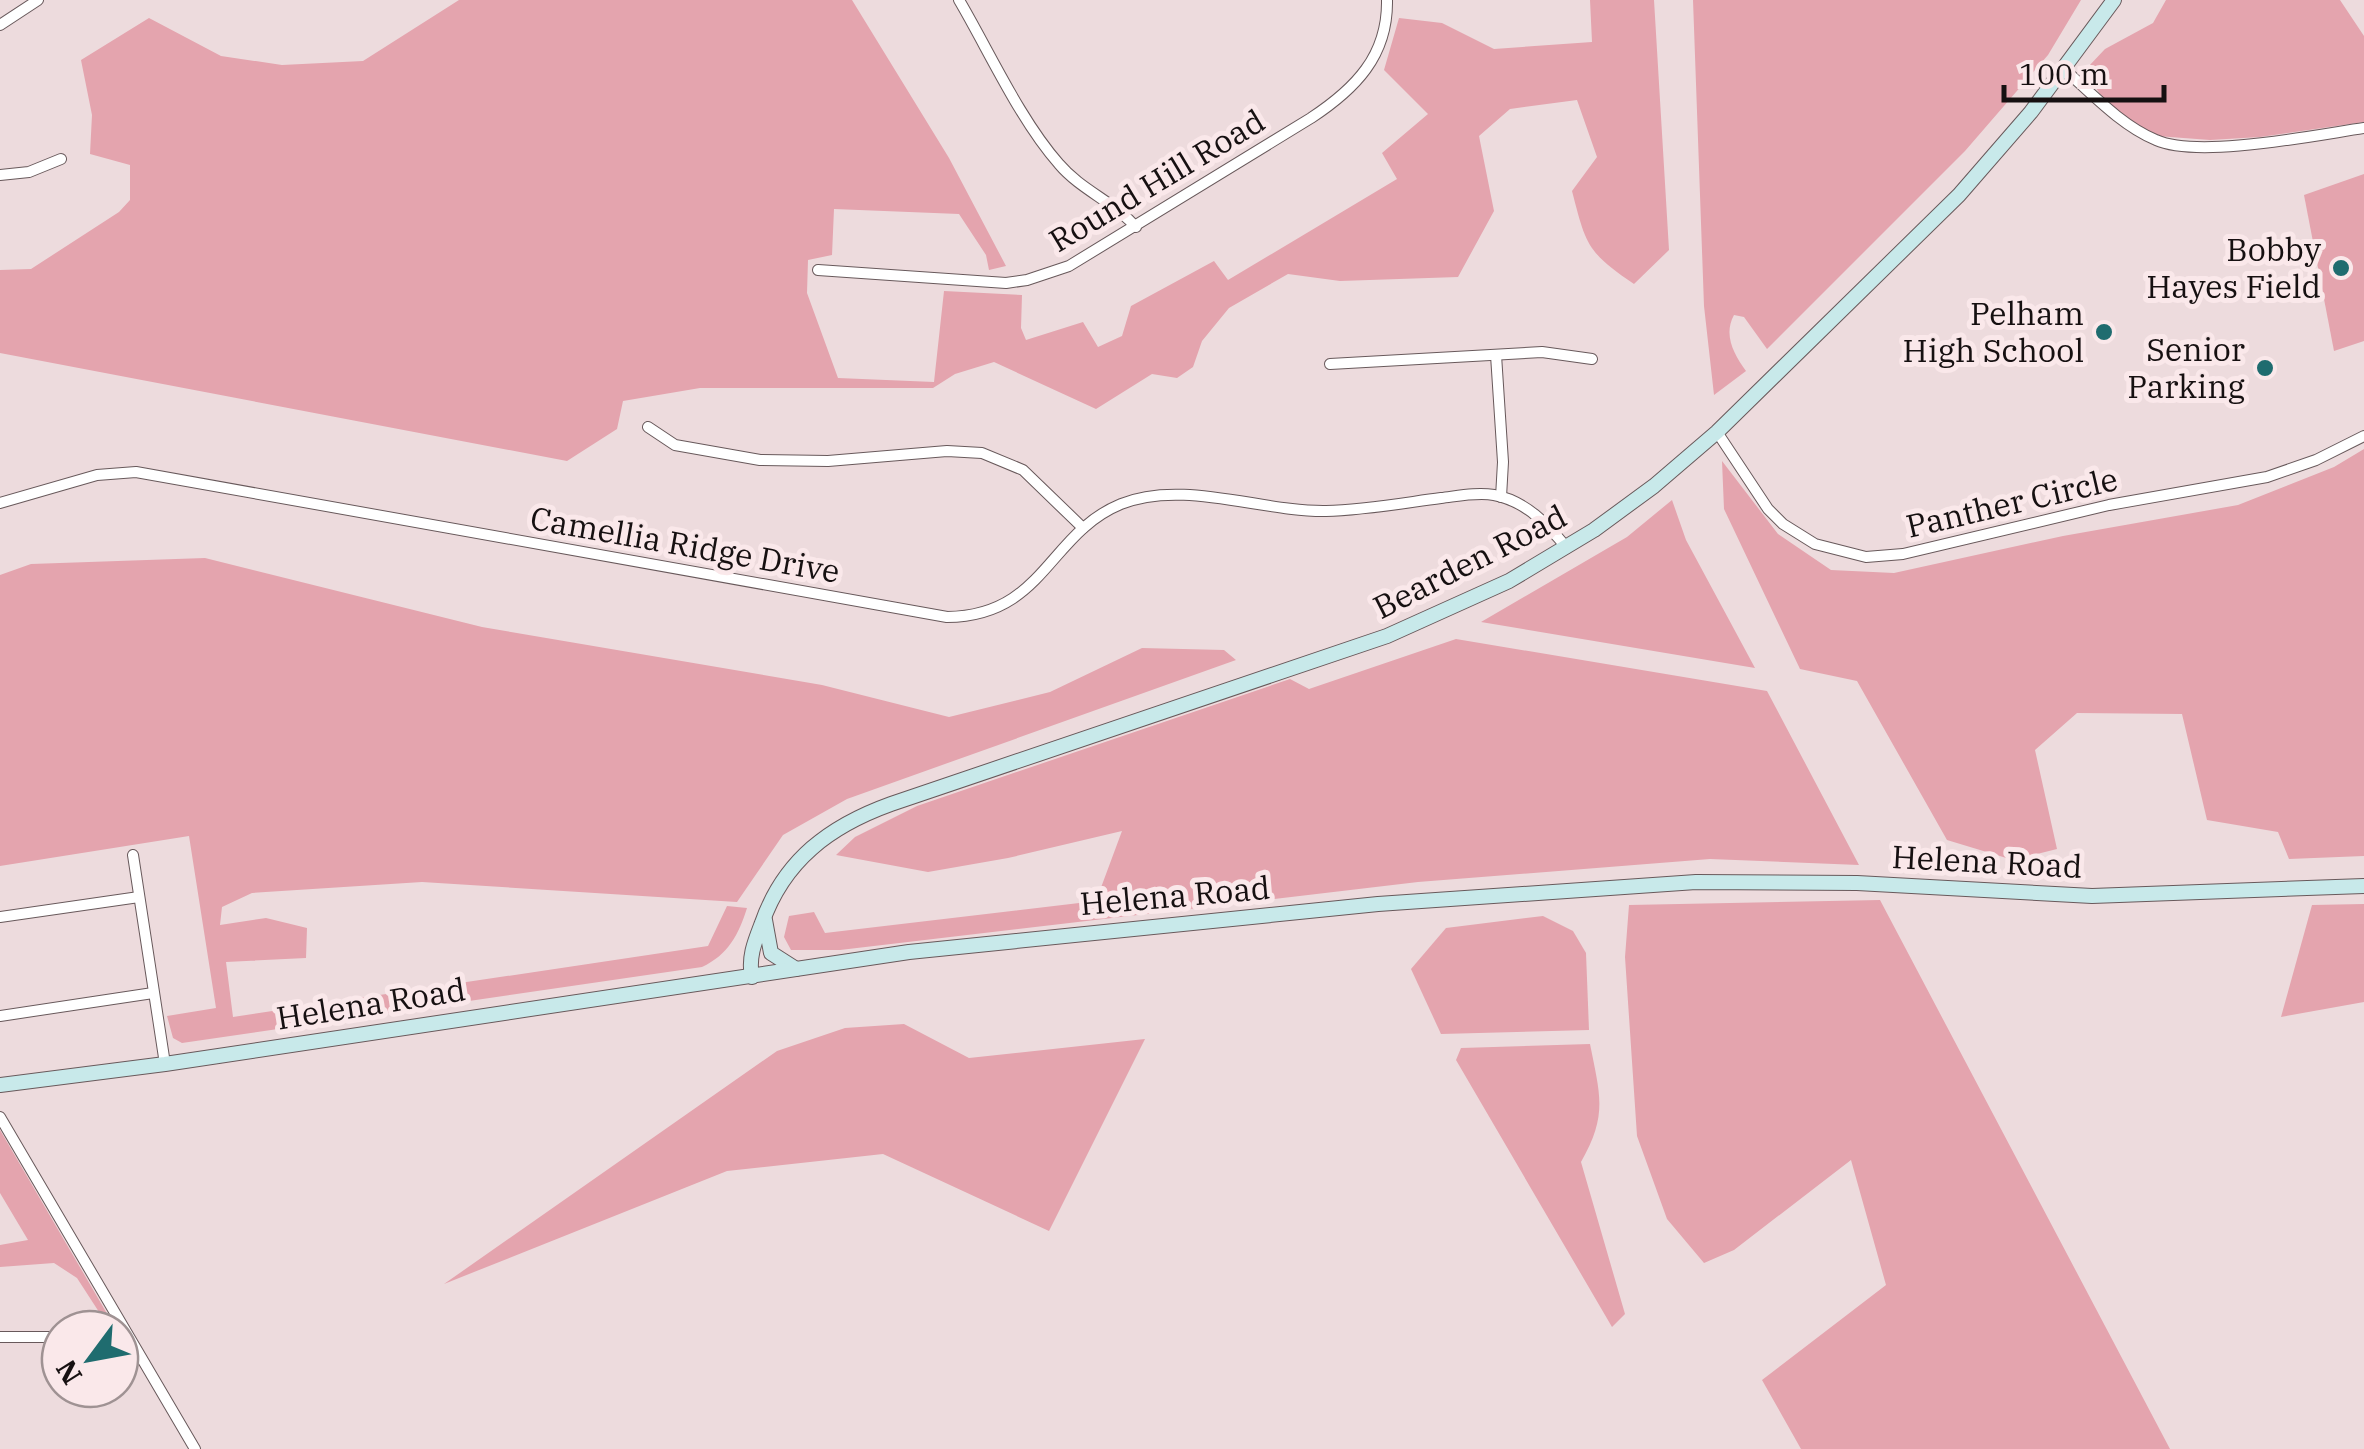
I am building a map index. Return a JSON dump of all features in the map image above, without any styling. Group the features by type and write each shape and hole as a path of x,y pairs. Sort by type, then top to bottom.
{"main road":[{"name":"Bearden Road","path":"752,977 750,957 778,886 795,862 829,833 852,820 1352,649 1473,599 1566,548 1641,496 1717,432 1959,195 2064,70 2114,0"},
{"name":"Helena Road","path":"0,1085 165,1064 908,952 1140,926 1648,884 1857,883 2092,896 2364,886"},
{"path":"765,914 767,943 772,952 797,970"}],"street":[{"path":"0,25 38,0"},
{"path":"959,0 1059,164 1136,227"},
{"name":"Round Hill Road","path":"818,270 1016,282 1070,266 1348,92 1380,48 1387,0"},
{"path":"2064,70 2122,118 2160,142 2193,146 2244,144 2364,128"},
{"path":"0,175 29,172 61,159"},
{"path":"1330,364 1542,352 1592,359"},
{"path":"1496,355 1502,497 1532,512 1566,548"},
{"path":"648,428 676,445 760,460 828,461 947,451 982,453 1022,470 1083,528"},
{"name":"Panther Circle","path":"1717,432 1783,524 1815,544 1866,557 1890,556 2109,505 2267,478 2364,436"},
{"name":"Camellia Ridge Drive","path":"0,503 97,476 136,472 948,617 991,610 1018,596 1097,517 1124,503 1158,495 1326,511 1476,494 1502,497"},
{"path":"133,855 165,1064"},
{"path":"0,917 139,896"},
{"path":"0,1016 153,993"},
{"path":"0,1117 195,1449"},
{"path":"0,1338 40,1337"}],"shaded area":[{"path":"459,0 852,0 949,158 1006,266 989,270 986,255 959,214 834,209 832,255 808,260 807,293 838,378 934,382 944,291 1022,295 1021,328 1026,340 1083,322 1098,347 1122,336 1131,306 1214,261 1228,280 1397,179 1382,153 1428,114 1384,70 1399,18 1442,23 1494,49 1592,42 1590,0 1654,0 1669,250 1634,284 1606,264 1591,246 1572,191 1597,157 1577,100 1510,109 1479,136 1494,211 1458,277 1340,281 1288,274 1229,308 1202,341 1193,367 1177,378 1152,374 1096,409 994,362 955,374 933,388 700,388 623,401 617,429 567,461 0,353 0,270 31,269 119,212 130,200 130,165 90,154 92,115 81,60 149,18 221,56 282,65 363,61"},
{"path":"1693,0 2081,0 2048,55 1965,151 1767,349 1744,317 1734,315 1730,337 1746,371 1714,395 1704,306"},
{"path":"2166,0 2340,0 2364,36 2364,122 2210,140 2157,136 2124,117 2100,94 2090,79 2088,67 2105,49 2153,23"},
{"name":"Bobby Hayes Field","path":"2364,174 2364,341 2334,351 2304,195"},
{"path":"2364,449 2364,856 2289,859 2278,832 2207,820 2182,714 2077,713 2035,750 2057,849 2013,860 1947,840 1857,681 1800,669 1724,509 1722,461 1778,534 1831,570 1894,573 2063,536 2238,505 2334,467"},
{"path":"1672,500 1686,540 1755,668 1481,622 1627,537"},
{"path":"205,558 482,627 822,685 949,717 1050,692 1142,648 1224,650 1236,660 847,799 783,835 737,902 422,882 252,893 222,907 220,925 266,918 307,928 306,958 226,962 233,1017 708,946 727,906 747,908 731,943 702,967 182,1043 173,1038 167,1016 216,1008 189,836 0,866 0,575 31,564"},
{"path":"1456,639 1767,691 1859,865 1710,859 1418,882 840,950 791,950 784,937 789,916 814,912 825,933 1096,901 1122,831 928,872 836,855 855,837 917,806 1290,679 1309,689"},
{"path":"1880,900 2170,1449 1801,1449 1762,1380 1886,1285 1851,1160 1734,1250 1704,1263 1667,1219 1637,1136 1625,957 1629,905"},
{"path":"2364,904 2364,1002 2281,1017 2312,905"},
{"path":"1543,916 1573,931 1586,953 1589,1030 1441,1034 1411,969 1446,928"},
{"path":"904,1024 969,1058 1145,1039 1049,1231 883,1154 727,1171 444,1284 777,1051 845,1028"},
{"path":"1590,1044 1599,1104 1595,1131 1581,1162 1625,1314 1612,1327 1456,1060 1461,1048"},
{"path":"0,1130 104,1309 97,1309 77,1278 54,1263 0,1267 0,1245 28,1240 0,1193"}],"place":[{"name":"Bobby Hayes Field","path":"2341,268"},
{"name":"Pelham High School","path":"2104,332"},
{"name":"Senior Parking","path":"2265,368"}]}
